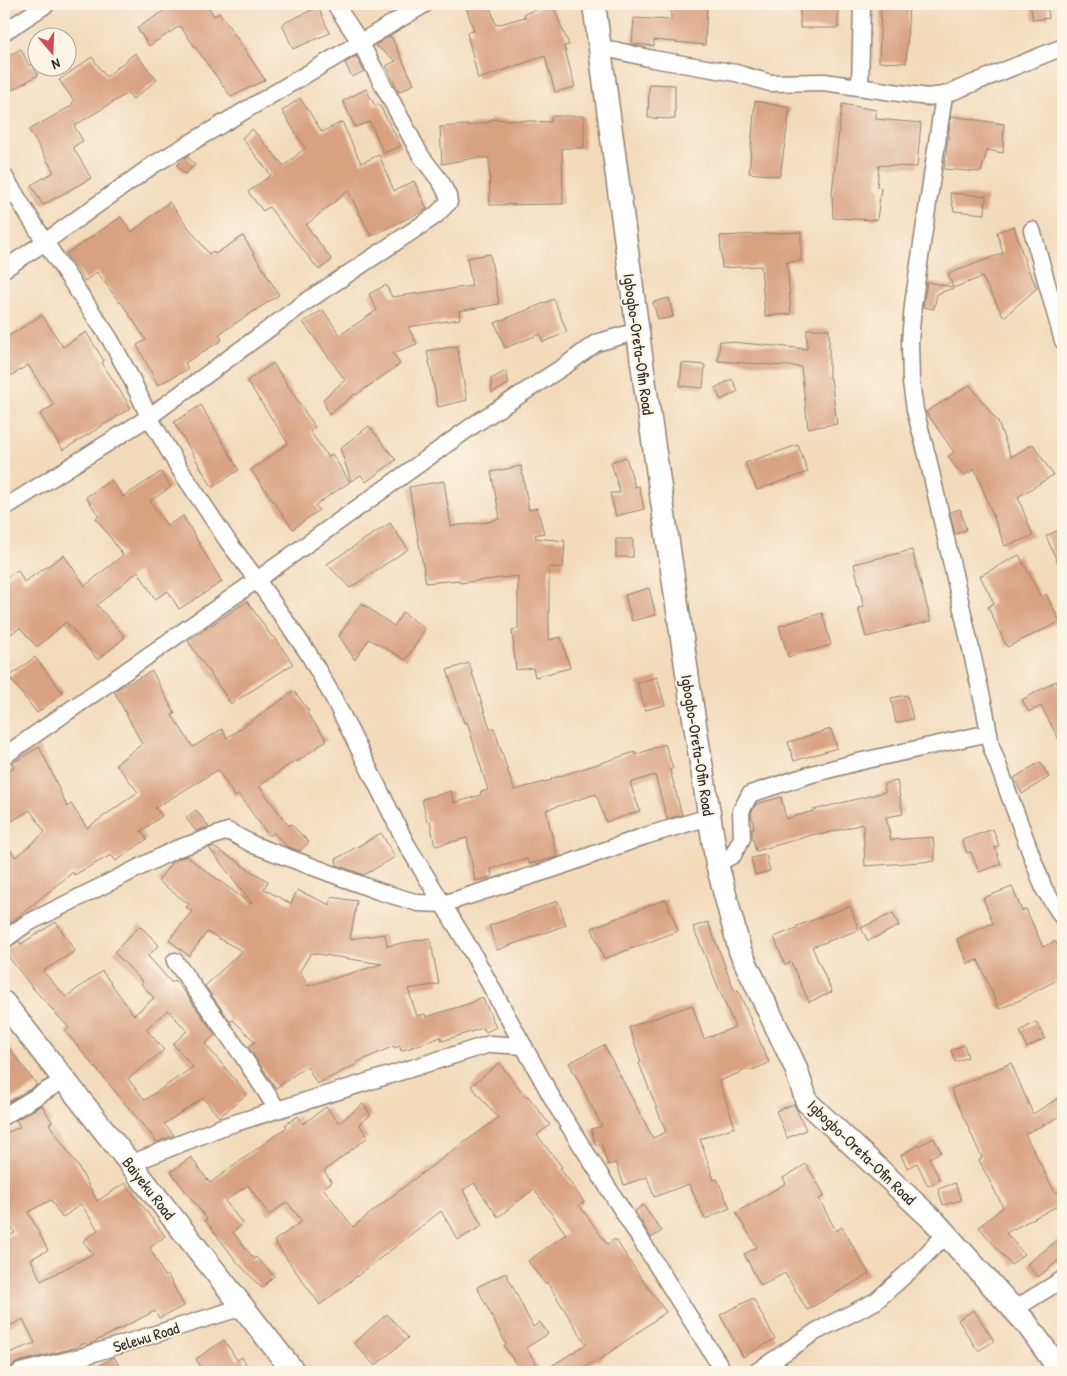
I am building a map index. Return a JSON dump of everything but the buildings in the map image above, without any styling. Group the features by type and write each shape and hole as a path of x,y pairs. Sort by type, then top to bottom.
{"street":[{"path":"4,32 47,4"},
{"path":"4,508 149,416 304,303 436,216 449,202 441,182 421,156 360,42 334,4"},
{"path":"4,269 153,166 425,4"},
{"name":"Igbogbo-Oreta-Ofin Road","path":"594,4 638,331 709,817 717,864 740,950 795,1066 807,1102 934,1222 1027,1324 1061,1372"},
{"path":"860,87 862,4"},
{"path":"600,49 614,50 736,74 770,83 824,82 927,97 944,95 1058,49"},
{"path":"944,95 913,305 910,342 911,382 915,410 928,459 991,746 1044,889 1063,918"},
{"path":"4,176 45,242 110,339 178,468 308,653 333,697 408,845 556,1105 724,1372"},
{"path":"1032,230 1063,341"},
{"path":"4,756 257,580 476,424 596,343 638,331"},
{"path":"717,864 733,855 742,838 741,811 750,794 812,774 858,762 989,733"},
{"path":"4,940 26,924 176,849 228,831 254,845 378,891 418,903 443,904 553,869 645,836 709,817"},
{"path":"175,962 242,1055 277,1109"},
{"name":"Baiyeku Road","path":"4,1003 294,1372"},
{"path":"490,1044 508,1018"},
{"path":"130,1164 222,1126 490,1044 524,1046"},
{"path":"4,1116 64,1080"},
{"path":"756,1372 815,1332 876,1301 936,1244 948,1237"},
{"path":"1013,1310 1063,1279"},
{"name":"Selewu Road","path":"20,1372 84,1356 243,1307"}]}
